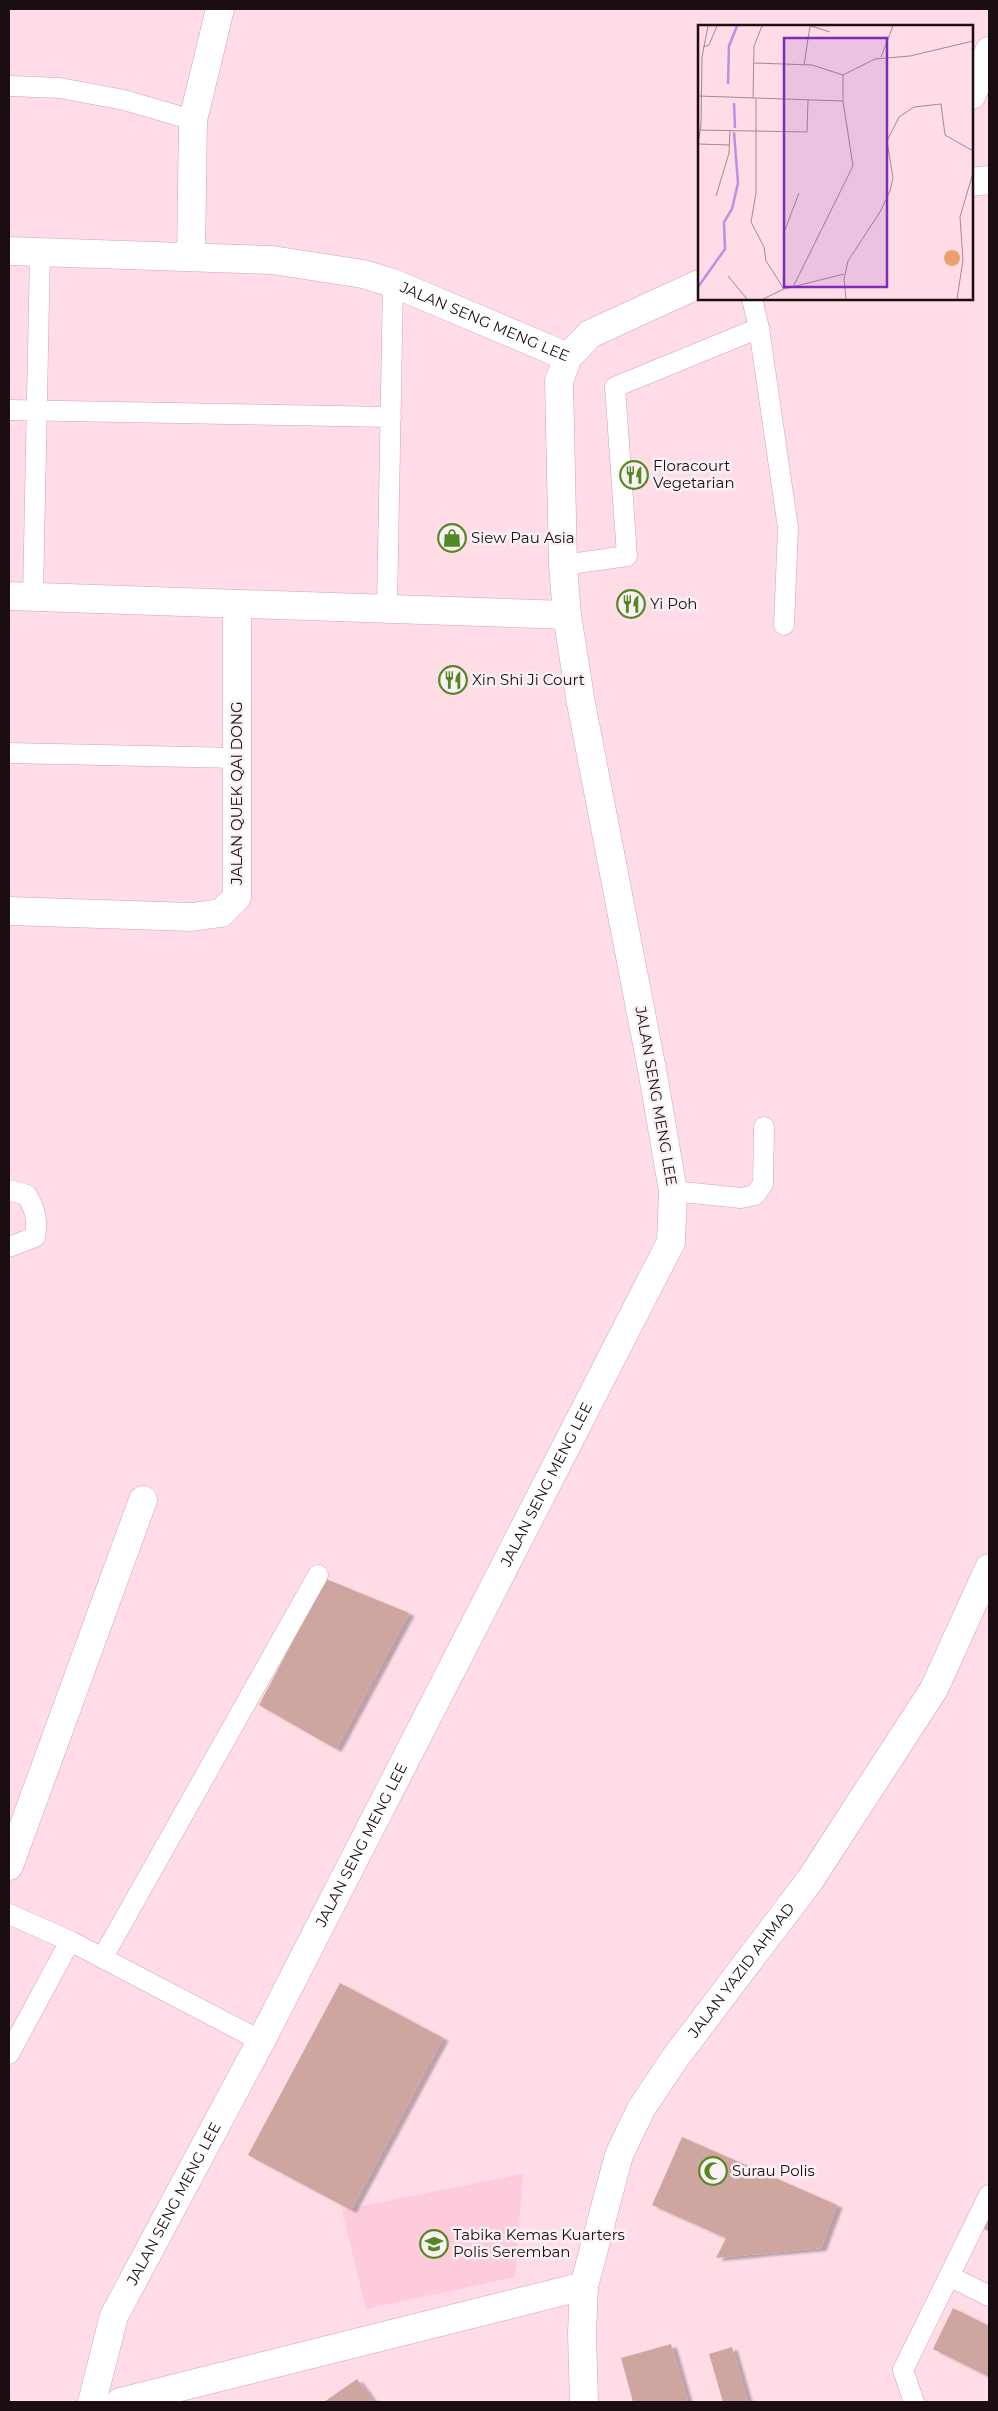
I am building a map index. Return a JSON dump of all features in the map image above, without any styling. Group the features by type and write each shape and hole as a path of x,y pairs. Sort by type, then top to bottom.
{"street":[{"path":"190,257 193,120 220,9"},
{"path":"973,92 989,51"},
{"path":"973,182 989,180"},
{"name":"JALAN SENG MENG LEE","path":"9,251 272,260 364,274 393,283 568,357 560,381 563,565 567,615 581,703 653,1075 673,1191 671,1242 261,2041 114,2316 92,2402"},
{"path":"568,357 590,334 698,284"},
{"path":"21,596 567,615"},
{"name":"JALAN QUEK QAI DONG","path":"9,911 192,917 221,913 237,897 237,604"},
{"path":"9,1866 143,1500"},
{"name":"JALAN YAZID AHMAD","path":"584,2402 582,2334 584,2286 619,2155 641,2109 675,2058 810,1880 934,1689 989,1568"},
{"path":"120,2402 584,2286"}],"lane":[{"path":"9,86 60,88 124,100 193,120"},
{"path":"21,596 37,410 40,252"},
{"path":"387,608 393,283"},
{"path":"752,300 759,328 788,528 784,625"},
{"path":"563,565 627,556 615,387 759,328"},
{"path":"9,410 391,417"},
{"path":"9,753 237,758"},
{"path":"673,1191 741,1198 756,1195 763,1184 764,1127"},
{"path":"9,1190 27,1195 35,1210 37,1224 35,1237 9,1247"},
{"path":"103,1957 318,1575"},
{"path":"9,1914 103,1957 261,2041"},
{"path":"9,2054 70,1941"},
{"path":"914,2402 903,2370 989,2195"},
{"path":"949,2276 989,2296"}],"shaded area":[{"name":"Tabika Kemas Kuarters Polis Seremban","path":"523,2174 515,2277 366,2309 342,2210"}],"building":[{"path":"326,1579 409,1613 336,1749 259,1705"},
{"path":"340,1983 443,2038 351,2210 248,2155"},
{"name":"Surau Polis","path":"682,2137 837,2205 821,2248 716,2258 726,2238 652,2205"},
{"path":"989,2218 989,2231 984,2229"},
{"path":"953,2308 989,2326 989,2377 933,2349"},
{"path":"671,2344 688,2402 633,2402 621,2358"},
{"path":"732,2347 748,2402 723,2402 709,2354"},
{"path":"357,2379 374,2402 324,2402"}],"place":[{"name":"Floracourt Vegetarian","path":"634,475"},
{"name":"Siew Pau Asia","path":"452,538"},
{"name":"Yi Poh","path":"631,604"},
{"name":"Xin Shi Ji Court","path":"453,680"},
{"name":"Surau Polis","path":"713,2171"},
{"name":"Tabika Kemas Kuarters Polis Seremban","path":"434,2244"}]}
